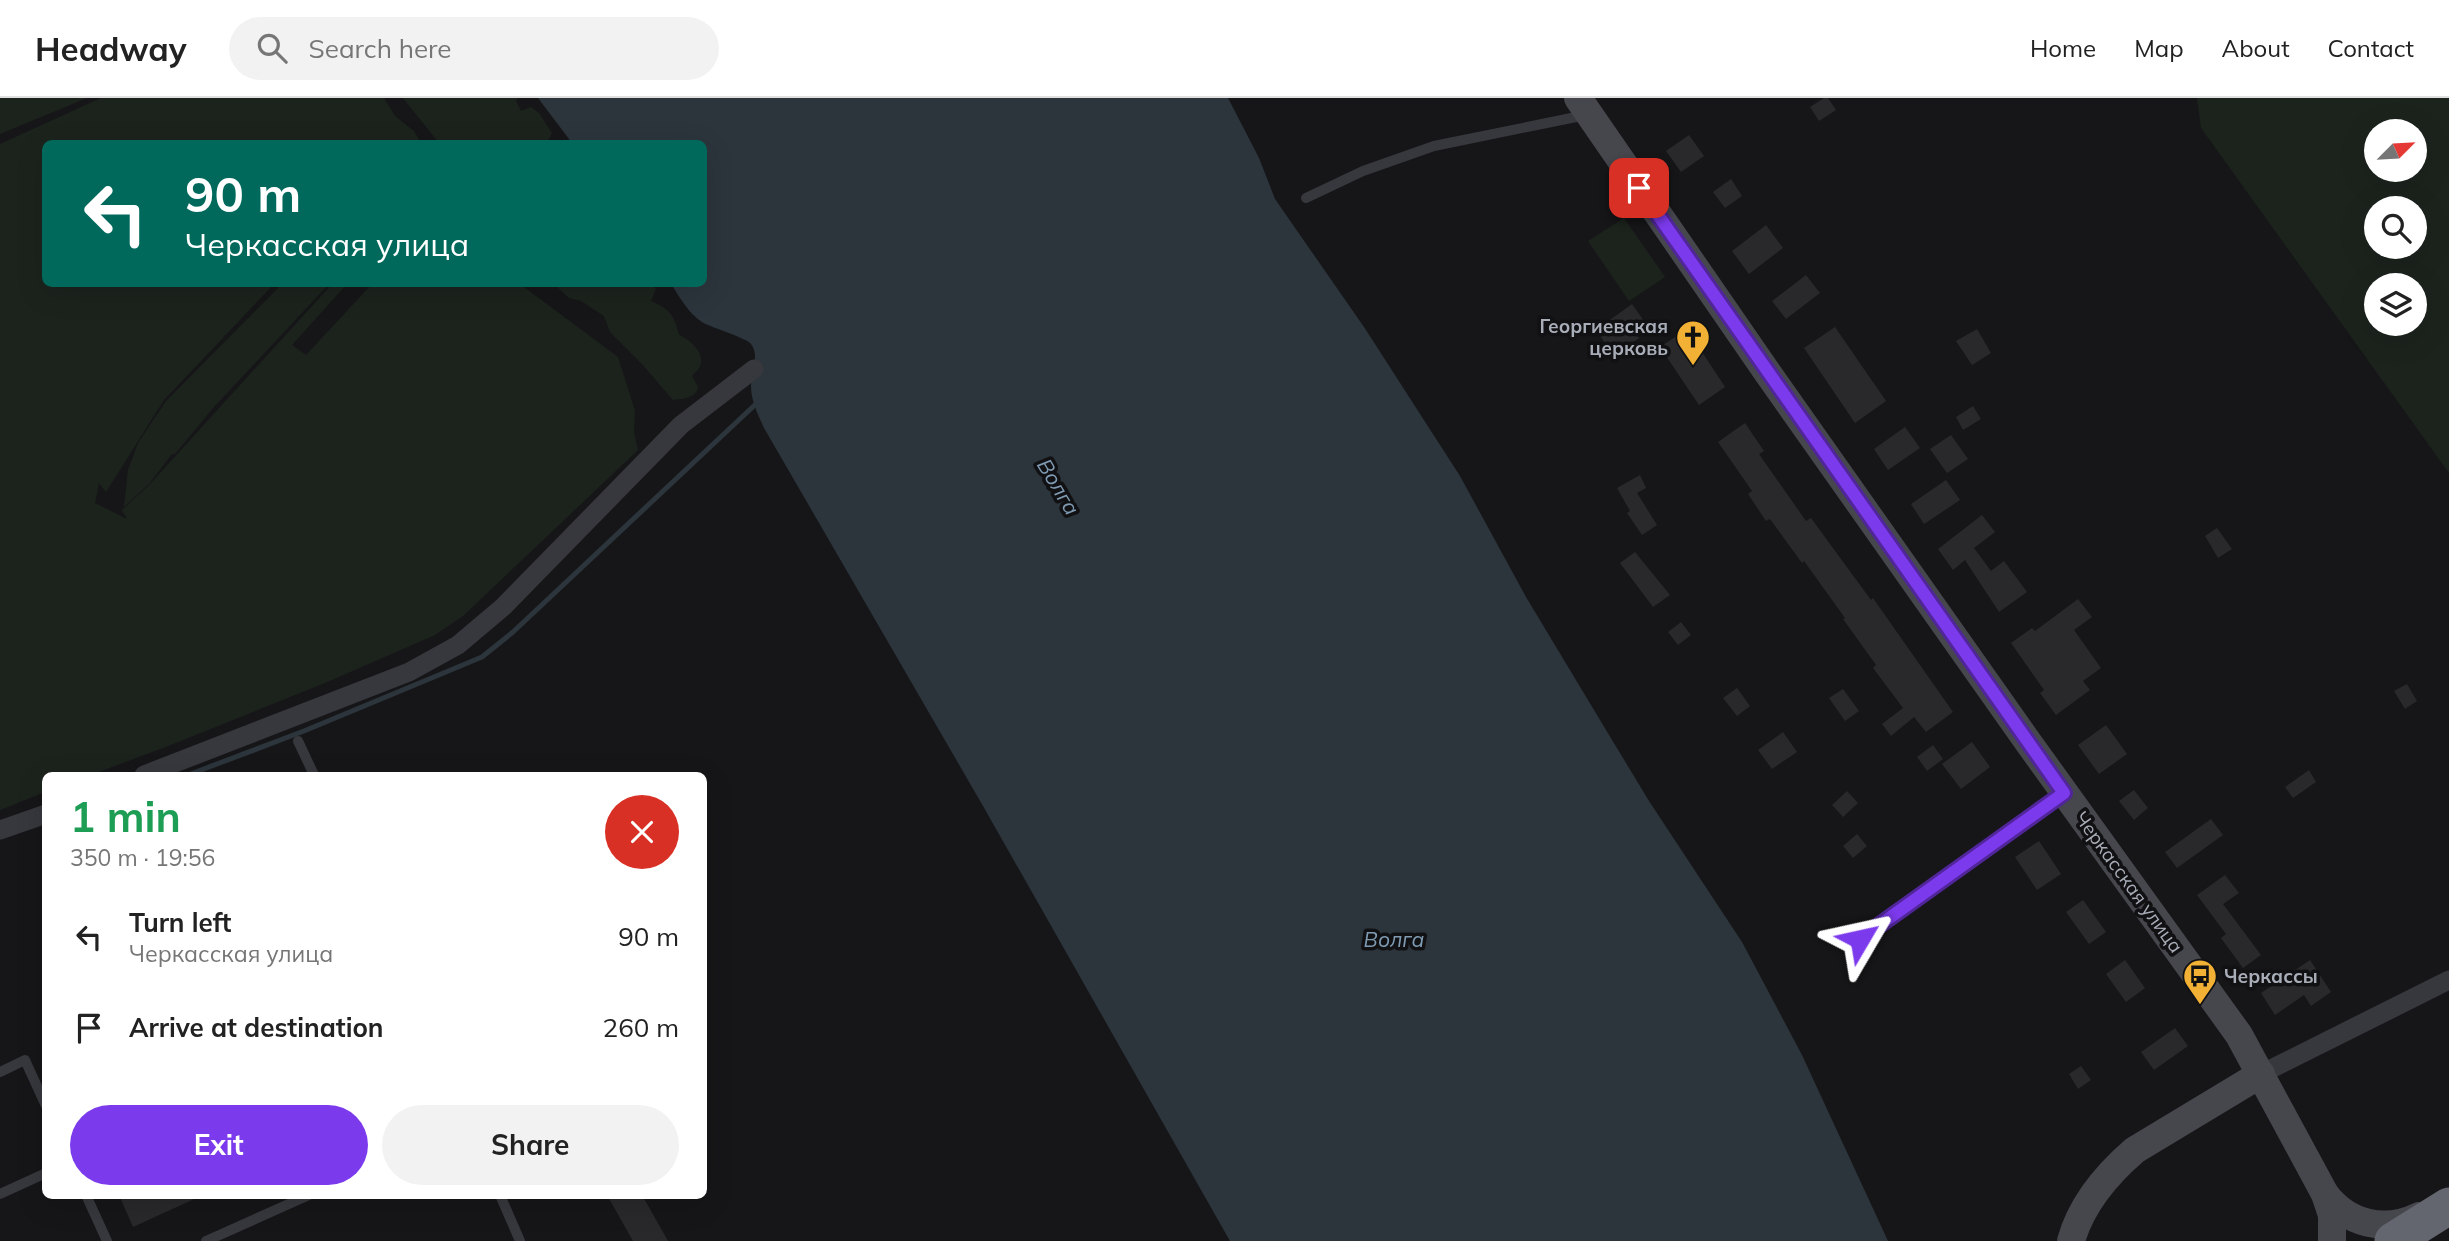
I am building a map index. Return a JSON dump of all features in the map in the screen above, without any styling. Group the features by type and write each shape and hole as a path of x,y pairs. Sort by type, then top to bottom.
{"highway":[{"path":"2393,1241 2449,1204"}],"street":[{"name":"Черкасская улица","path":"1584,106 1743,339 2239,1035 2325,1194 2332,1215 2332,1241"},
{"path":"152,772 409,672 458,645 503,607 681,425 754,369"},
{"path":"0,830 42,815"},
{"path":"2071,1241 2093,1196 2120,1163 2135,1150 2261,1074 2449,980"},
{"name":"Черкасская улица","path":"2325,1194 2351,1218 2379,1225 2407,1222 2449,1204"}],"lane":[{"path":"1306,198 1363,171 1433,146 1584,106"},
{"path":"298,741 313,772"},
{"path":"1860,939 2064,793"},
{"path":"0,1072 25,1060 42,1096"},
{"path":"0,1194 42,1175"},
{"path":"88,1199 107,1241"},
{"path":"206,1241 300,1199"},
{"path":"502,1199 520,1241"}],"shaded area":[{"path":"0,98 87,98 0,134"},
{"path":"101,98 384,98 395,116 414,131 419,140 42,140 42,287 271,287 164,400 106,492 99,483 95,503 127,519 122,510 150,484 329,287 344,287 292,345 306,355 369,287 524,287 618,357 635,411 634,432 638,450 463,616 435,635 325,683 99,772 42,772 42,793 0,810 0,144"},
{"path":"403,98 518,98 516,101 521,111 531,107 539,113 552,133 548,140 437,140"},
{"path":"2197,98 2449,98 2449,473 2201,128"},
{"path":"1624,218 1665,277 1629,301 1588,241"},
{"path":"279,287 326,287 213,408 149,484 124,507 128,470 138,443 166,401"},
{"path":"557,287 655,287 651,301 670,314 679,335 692,343 701,357 700,367 692,376 698,387 695,394 673,400 610,332 604,316 581,301 569,298"}],"water":[{"name":"Волга","path":"538,98 1228,98 1259,158 1275,199 1364,327 1460,476 1526,597 1649,801 1742,942 1802,1055 1888,1241 1230,1241 764,428 751,392 754,349 743,339 697,319 673,287 707,287 707,140 570,140"}],"building":[{"path":"1828,98 1836,110 1819,121 1810,107"},
{"path":"1689,135 1704,156 1681,172 1666,151"},
{"path":"1731,179 1742,196 1725,208 1713,192"},
{"path":"1766,225 1783,248 1749,274 1732,251"},
{"path":"1806,275 1820,293 1786,319 1772,301"},
{"path":"1632,304 1644,321 1633,329 1639,338 1614,356 1596,330"},
{"path":"1835,327 1886,401 1855,423 1804,348"},
{"name":"Георгиевская церковь","path":"1687,329 1725,387 1699,405 1660,347"},
{"path":"1977,329 1991,353 1972,365 1956,341"},
{"path":"1973,406 1981,419 1963,430 1956,417"},
{"path":"1745,423 1764,451 1759,454 1806,521 1811,518 1871,600 1873,598 1953,712 1926,732 1914,717 1891,736 1882,724 1903,708 1873,668 1876,665 1804,561 1802,563 1770,519 1766,521 1748,494 1752,491 1718,442"},
{"path":"1905,427 1920,448 1888,470 1874,449"},
{"path":"1951,435 1968,459 1947,473 1930,449"},
{"path":"1640,475 1646,488 1637,493 1657,525 1642,535 1627,513 1630,511 1617,488"},
{"path":"1946,480 1960,500 1924,524 1911,504"},
{"path":"1982,515 1995,532 1974,548 1991,571 2004,561 2027,592 1999,612 1965,560 1953,570 1938,549"},
{"path":"2217,528 2232,549 2218,558 2205,536"},
{"path":"1635,552 1670,595 1653,607 1620,563"},
{"path":"2078,599 2092,617 2074,630 2101,668 2083,681 2090,690 2056,715 2040,693 2044,690 2011,643 2032,628 2035,631"},
{"path":"1681,622 1691,635 1678,645 1668,632"},
{"path":"2407,684 2417,701 2405,709 2394,691"},
{"path":"1737,688 1750,706 1737,716 1723,698"},
{"path":"1843,689 1859,711 1845,721 1829,698"},
{"path":"2106,725 2127,754 2099,774 2078,745"},
{"path":"1783,732 1797,752 1772,769 1758,750"},
{"path":"1972,742 1990,767 1961,789 1942,764"},
{"path":"1933,745 1943,759 1927,771 1917,757"},
{"path":"2309,770 2316,782 2293,798 2285,787"},
{"path":"2134,790 2148,808 2134,820 2119,801"},
{"path":"1847,791 1858,803 1843,817 1832,805"},
{"path":"2211,819 2223,835 2177,868 2165,852"},
{"path":"1857,834 1867,846 1853,858 1843,846"},
{"path":"2039,841 2061,874 2037,890 2015,857"},
{"path":"2225,875 2239,893 2223,904 2261,955 2243,968 2221,938 2226,934 2197,895"},
{"path":"2083,900 2106,932 2089,944 2066,912"},
{"path":"2125,960 2145,988 2126,1002 2106,974"},
{"path":"2310,960 2331,992 2311,1006 2304,995 2275,1015 2261,993"},
{"path":"2175,1028 2188,1046 2154,1070 2141,1052"},
{"path":"2081,1066 2091,1080 2078,1089 2069,1074"},
{"path":"121,1199 194,1199 133,1227"},
{"path":"609,1199 644,1199 668,1241 633,1241"}],"waterway":[{"path":"196,772 304,731 482,657 513,632 758,402"}],"place":[{"name":"Георгиевская церковь","path":"1693,367"},
{"name":"Черкассы","path":"2200,1006"}],"route":[{"path":"1639,188 2064,793 1860,939"}]}
